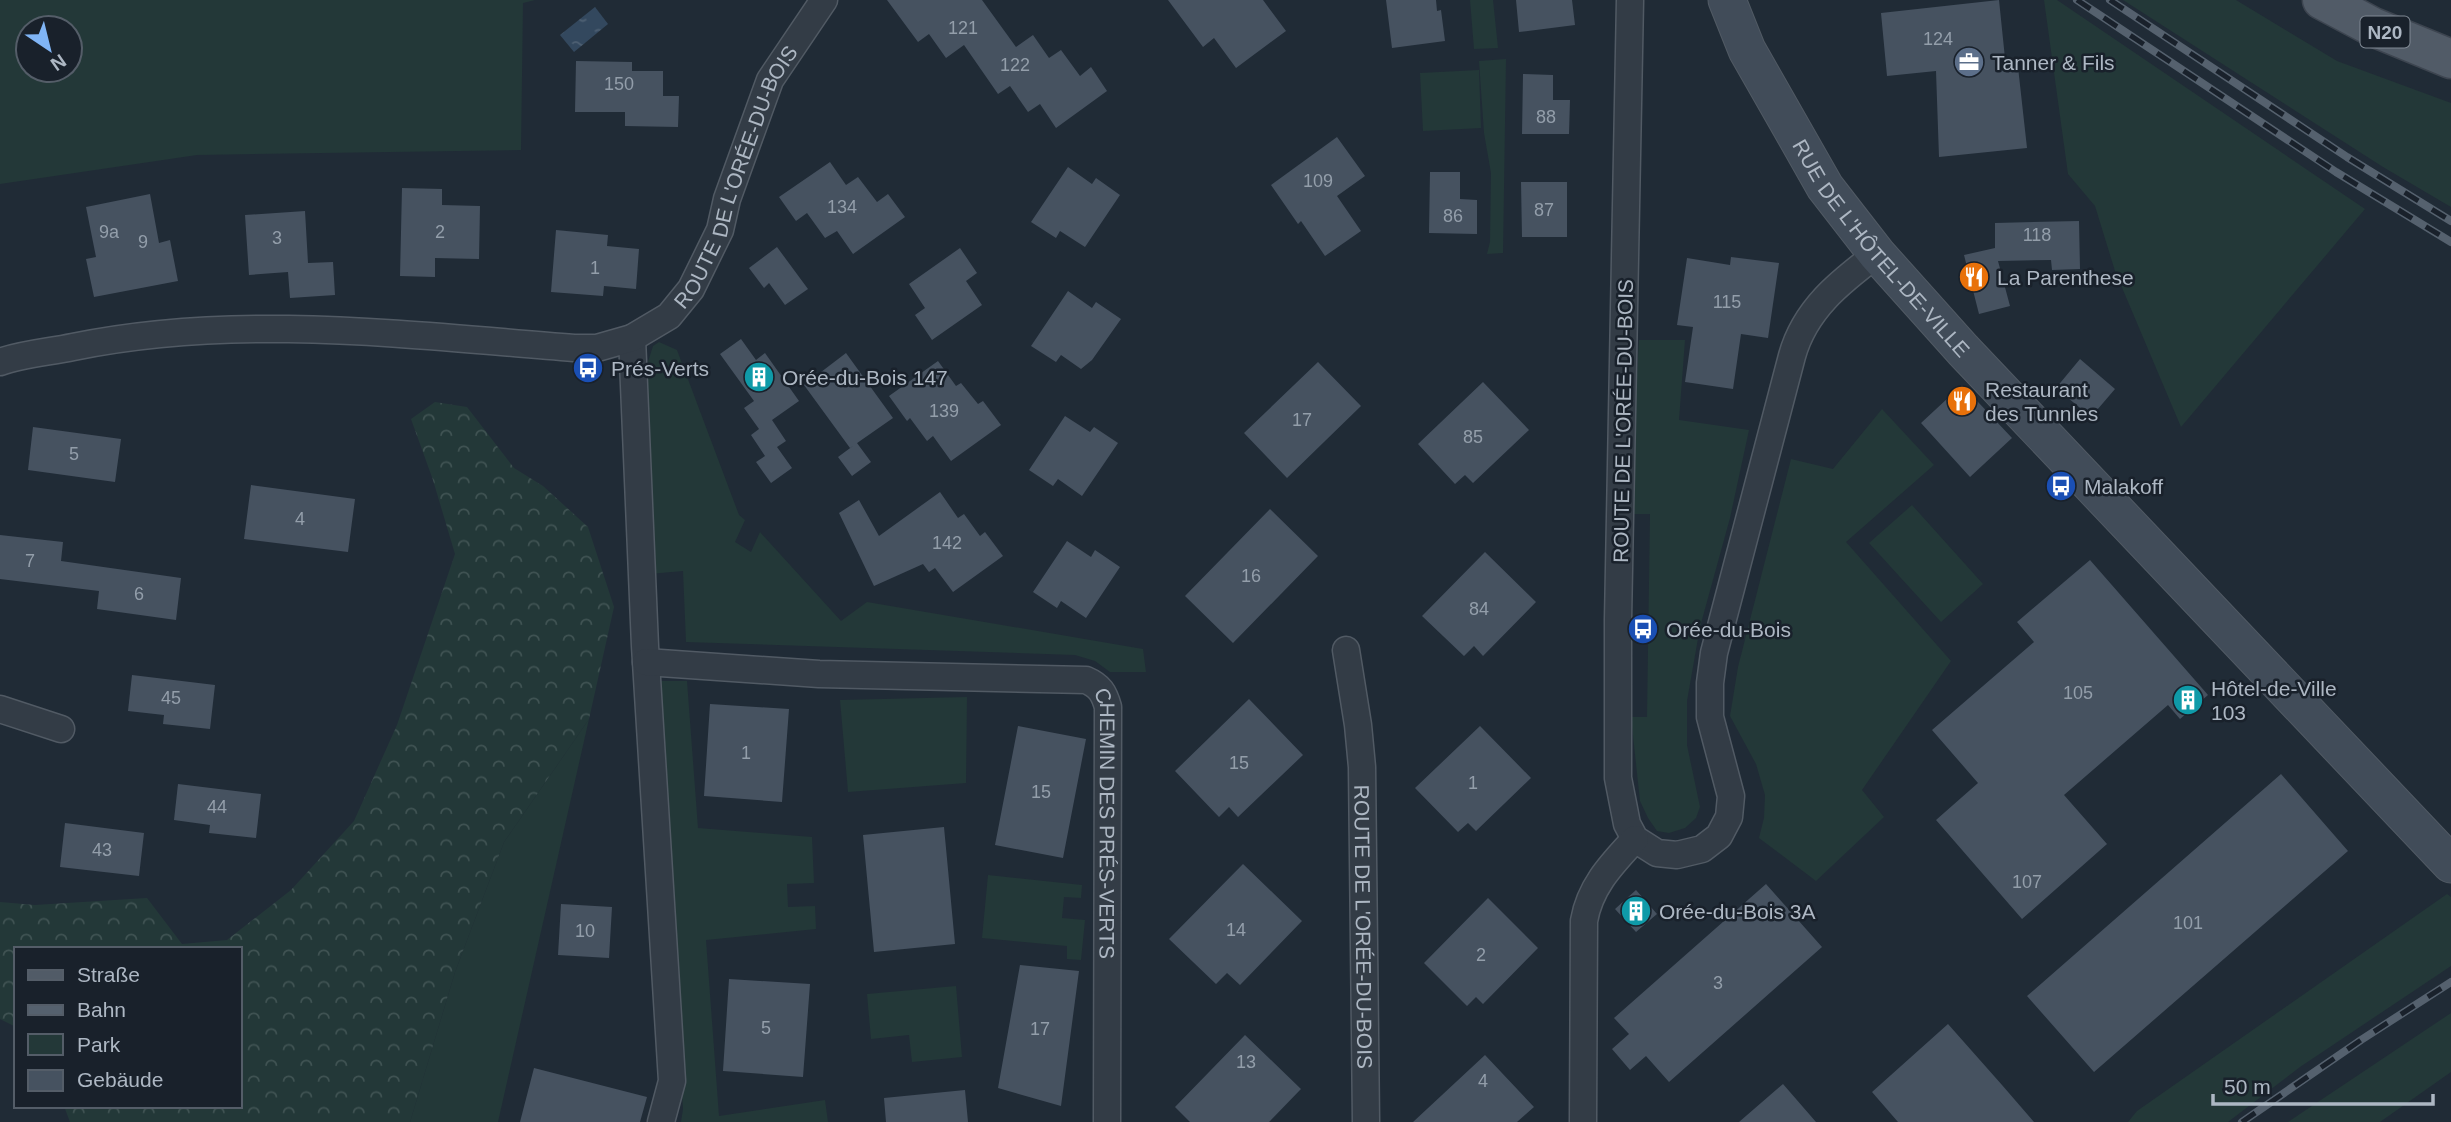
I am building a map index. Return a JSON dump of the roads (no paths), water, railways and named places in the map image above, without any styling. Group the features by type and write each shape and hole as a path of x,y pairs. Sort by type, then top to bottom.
{"main road":[{"name":"RUE DE L'HÔTEL-DE-VILLE","path":"1727,0 1747,50 1825,187 1877,254 1963,350 2451,864"},
{"name":"N20","path":"2322,0 2373,27 2451,59"}],"street":[{"name":"ROUTE DE L'ORÉE-DU-BOIS","path":"0,362 102,341 193,330 271,327 574,348 597,348 632,338 669,316 691,289 720,230 727,199 770,80 824,0"},
{"name":"ROUTE DE L'ORÉE-DU-BOIS","path":"1630,0 1617,678 1618,778 1623,809 1635,839"},
{"path":"1583,1122 1586,913 1592,893 1635,839 1657,853 1677,855 1711,844 1725,827 1731,796 1710,717 1710,683 1714,653 1792,356 1802,329 1816,306 1836,285 1877,254"},
{"path":"632,338 646,662 672,1081 662,1122"},
{"name":"ROUTE DE L'ORÉE-DU-BOIS","path":"1346,650 1362,767 1366,1122"},
{"name":"CHEMIN DES PRÉS-VERTS","path":"646,662 819,674 1086,680 1097,685 1104,694 1108,707 1107,1122"},
{"path":"0,709 61,729"}],"water":[{"path":"595,7 608,24 574,52 560,35"}],"railway":[{"path":"2077,0 2336,172 2451,242"},
{"path":"2110,0 2347,157 2451,221"},
{"path":"2242,1122 2451,982"}],"place":[{"name":"Tanner & Fils","path":"1969,62"},
{"name":"La Parenthese","path":"1974,277"},
{"name":"Prés-Verts","path":"588,368"},
{"name":"Orée-du-Bois 147","path":"759,377"},
{"name":"Restaurant des Tunnles","path":"1962,401"},
{"name":"Malakoff","path":"2061,486"},
{"name":"Orée-du-Bois","path":"1643,629"},
{"name":"Hôtel-de-Ville 103","path":"2188,700"},
{"name":"Orée-du-Bois 3A","path":"1636,911"}]}
